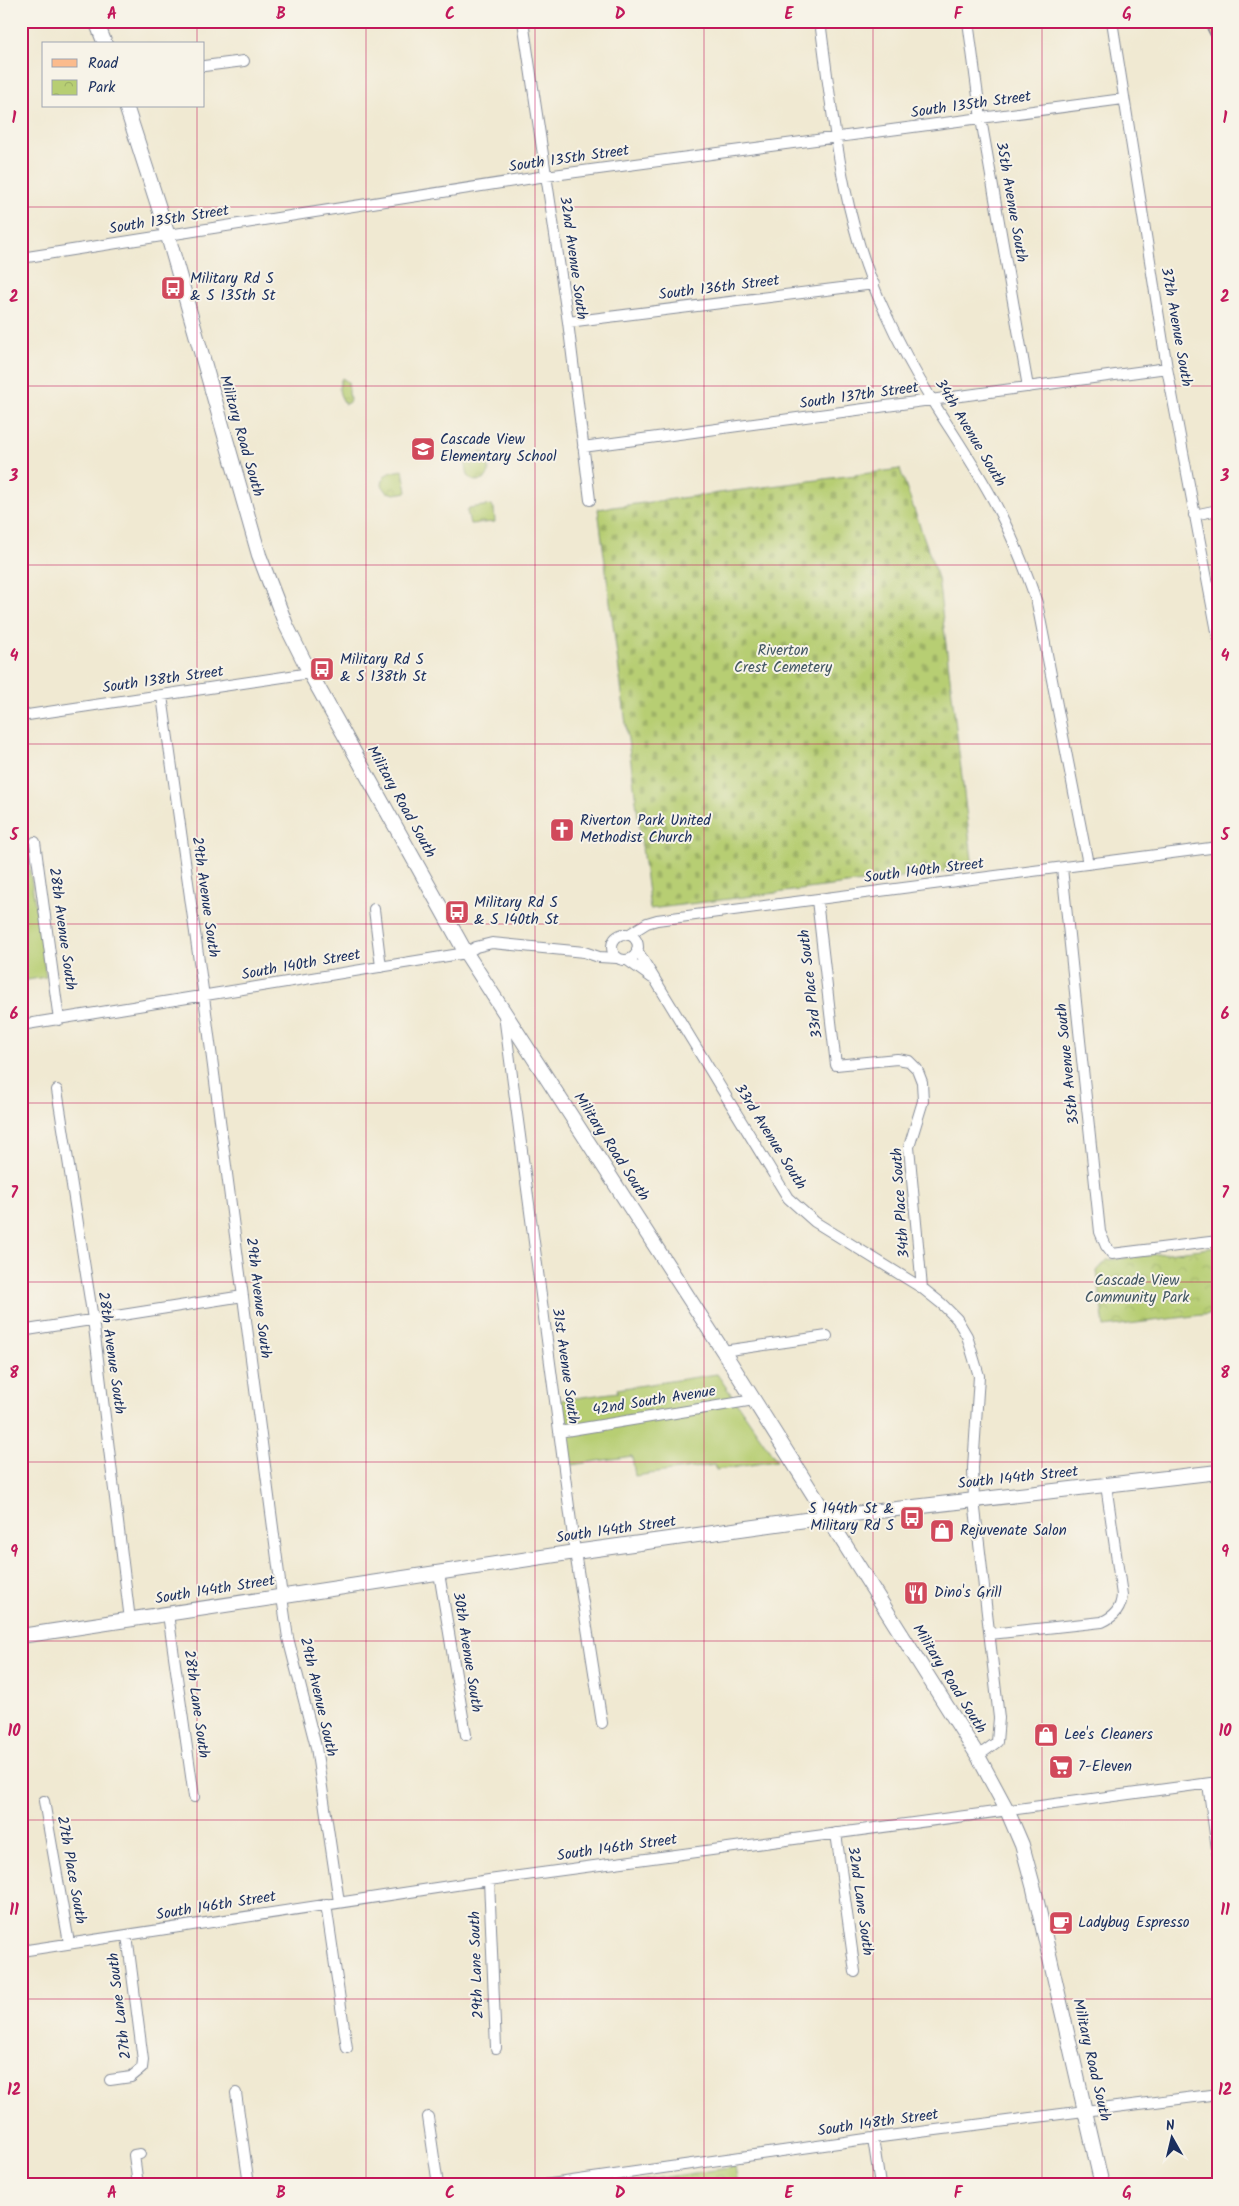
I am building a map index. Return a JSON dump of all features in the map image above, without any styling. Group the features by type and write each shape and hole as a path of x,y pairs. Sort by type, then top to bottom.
{"main road":[{"path":"1213,21 1218,31"}],"street":[{"path":"96,21 103,42"},
{"name":"32nd Avenue South","path":"523,21 568,322 590,500"},
{"name":"34th Avenue South","path":"820,21 836,138 852,216 874,284 888,318 932,401 1001,514 1032,587 1037,603 1088,864"},
{"name":"35th Avenue South","path":"968,21 981,119 1028,387"},
{"name":"37th Avenue South","path":"1112,21 1167,368 1218,637"},
{"path":"205,66 244,61"},
{"name":"South 135th Street","path":"21,258 546,176 1123,99"},
{"name":"Military Road South","path":"127,108 168,236 259,555 286,625 310,673 466,953 754,1400 978,1756 1007,1810 1022,1845 1034,1889 1102,2185"},
{"name":"South 136th Street","path":"568,322 874,284"},
{"name":"South 137th Street","path":"584,447 1167,368"},
{"path":"1194,515 1218,510"},
{"name":"South 138th Street","path":"21,716 310,673"},
{"name":"29th Avenue South","path":"162,696 204,997 288,1638 316,1747 339,1902"},
{"name":"28th Avenue South","path":"35,842 59,1020"},
{"name":"South 140th Street","path":"634,939 647,923 657,920 1218,847"},
{"name":"35th Avenue South","path":"1062,868 1100,1232 1112,1254 1218,1241"},
{"name":"33rd Place South","path":"817,900 836,1065 897,1059 909,1061"},
{"path":"374,909 381,967"},
{"path":"616,937 634,939 634,957 622,959 613,953 612,946 616,937"},
{"name":"33rd Avenue South","path":"634,939 657,981 788,1198 815,1222 922,1288"},
{"name":"South 140th Street","path":"21,1025 204,997 466,953 476,947 492,943 584,952 599,957 622,959"},
{"name":"South 140th Street","path":"584,952 612,946"},
{"name":"33rd Avenue South","path":"622,959 657,981"},
{"name":"31st Avenue South","path":"504,1012 575,1552 602,1723"},
{"name":"34th Place South","path":"909,1061 917,1068 922,1082 923,1101 909,1147 922,1288"},
{"name":"28th Avenue South","path":"57,1090 92,1319 130,1620"},
{"path":"922,1288 942,1304 957,1320 967,1336 974,1355 978,1376 979,1390 972,1468 999,1734 997,1742 978,1756"},
{"path":"21,1331 243,1296"},
{"path":"723,1351 827,1336"},
{"name":"42nd South Avenue","path":"559,1432 754,1400"},
{"name":"South 144th Street","path":"21,1636 575,1552 827,1518 1218,1472"},
{"path":"990,1634 1102,1622 1116,1613 1121,1604 1122,1594 1106,1485"},
{"name":"30th Avenue South","path":"439,1573 466,1735"},
{"name":"28th Lane South","path":"168,1614 194,1797"},
{"path":"1213,1783 1218,1856"},
{"name":"South 146th Street","path":"21,1951 489,1880 1213,1783"},
{"name":"27th Place South","path":"44,1801 69,1943"},
{"name":"32nd Lane South","path":"836,1833 855,1972"},
{"name":"29th Lane South","path":"489,1880 496,2048"},
{"path":"326,1904 347,2048"},
{"name":"27th Lane South","path":"110,2080 131,2077 142,2068 127,1935"},
{"path":"236,2093 249,2185"},
{"name":"South 148th Street","path":"544,2185 873,2138 1218,2094"},
{"path":"428,2118 438,2185"},
{"path":"873,2138 880,2185"},
{"path":"138,2185 134,2155 140,2154"}],"green space":[{"path":"342,378 348,382 350,401 345,404 339,391"},
{"path":"484,452 488,456 489,473 484,480 475,481 468,476 464,455"},
{"name":"Riverton Crest Cemetery","path":"900,469 938,578 973,868 650,909 598,509"},
{"path":"403,470 407,492 395,494 387,492 382,485 384,476 391,472"},
{"path":"491,505 494,508 495,522 470,524 467,511 469,508"},
{"path":"25,838 46,977 21,981 21,839"},
{"name":"Cascade View Community Park","path":"1218,1247 1218,1313 1104,1327 1097,1271 1107,1260"},
{"path":"717,1374 777,1461 716,1470 715,1465 635,1476 632,1456 571,1465 561,1400 618,1392 617,1389"},
{"path":"735,2167 738,2185 613,2185"}],"place":[{"name":"Military Rd S & S 135th St","path":"173,288"},
{"name":"Cascade View Elementary School","path":"423,449"},
{"name":"Military Rd S & S 138th St","path":"322,669"},
{"name":"Riverton Park United Methodist Church","path":"562,830"},
{"name":"Military Rd S & S 140th St","path":"457,912"},
{"name":"S 144th St & Military Rd S","path":"912,1518"},
{"name":"Rejuvenate Salon","path":"942,1531"},
{"name":"Dino's Grill","path":"916,1593"},
{"name":"Lee's Cleaners","path":"1046,1735"},
{"name":"7-Eleven","path":"1061,1767"},
{"name":"Ladybug Espresso","path":"1061,1923"}]}
